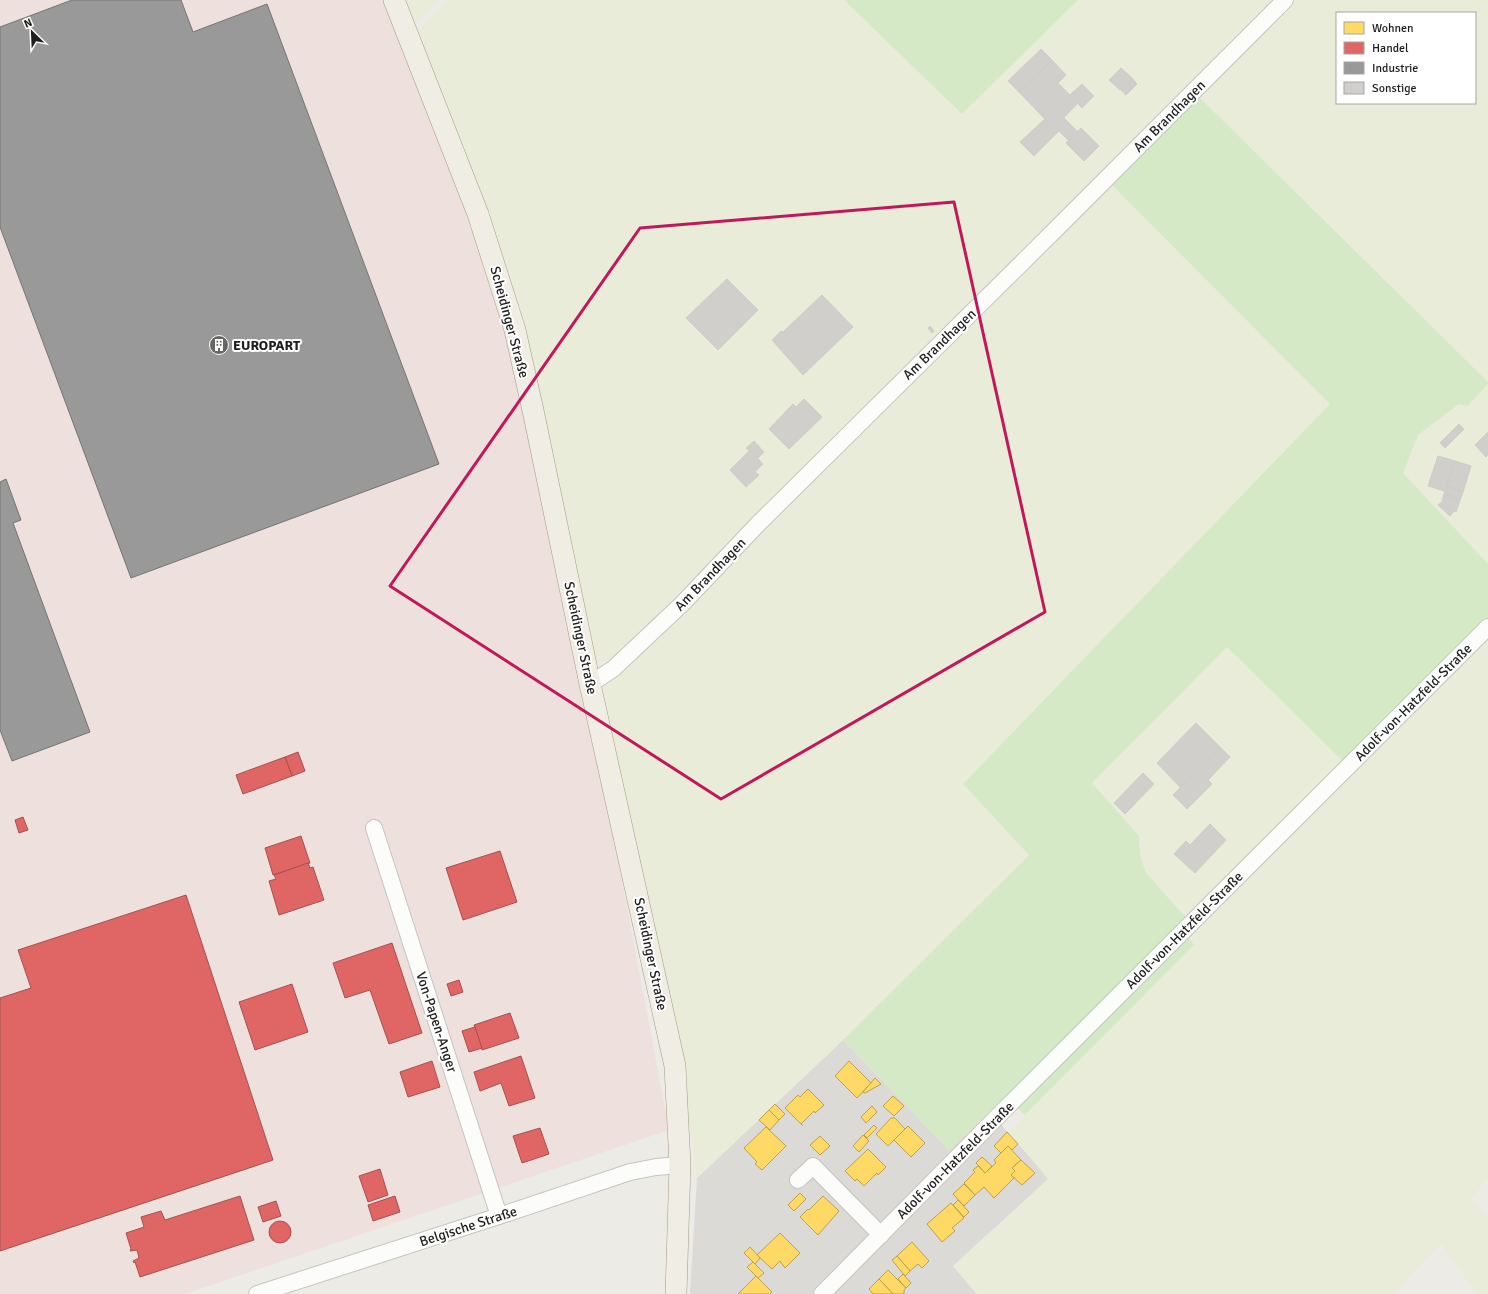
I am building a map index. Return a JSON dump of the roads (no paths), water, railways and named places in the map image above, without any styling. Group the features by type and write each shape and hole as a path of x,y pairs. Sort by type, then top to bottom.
{"main road":[{"name":"Scheidinger Straße","path":"394,0 478,214 514,330 534,415 590,684 675,1066 680,1165 676,1294"}],"street":[{"name":"Am Brandhagen","path":"590,684 613,669 683,603 757,524 1052,233 1285,0"},
{"name":"Adolf-von-Hatzfeld-Straße","path":"822,1294 1488,627"},
{"name":"Von-Papen-Anger","path":"374,828 499,1216"},
{"name":"Belgische Straße","path":"257,1294 630,1172 656,1167 680,1165"},
{"path":"798,1180 813,1166 881,1235"}],"place":[{"name":"EUROPART","path":"219,345"}]}
